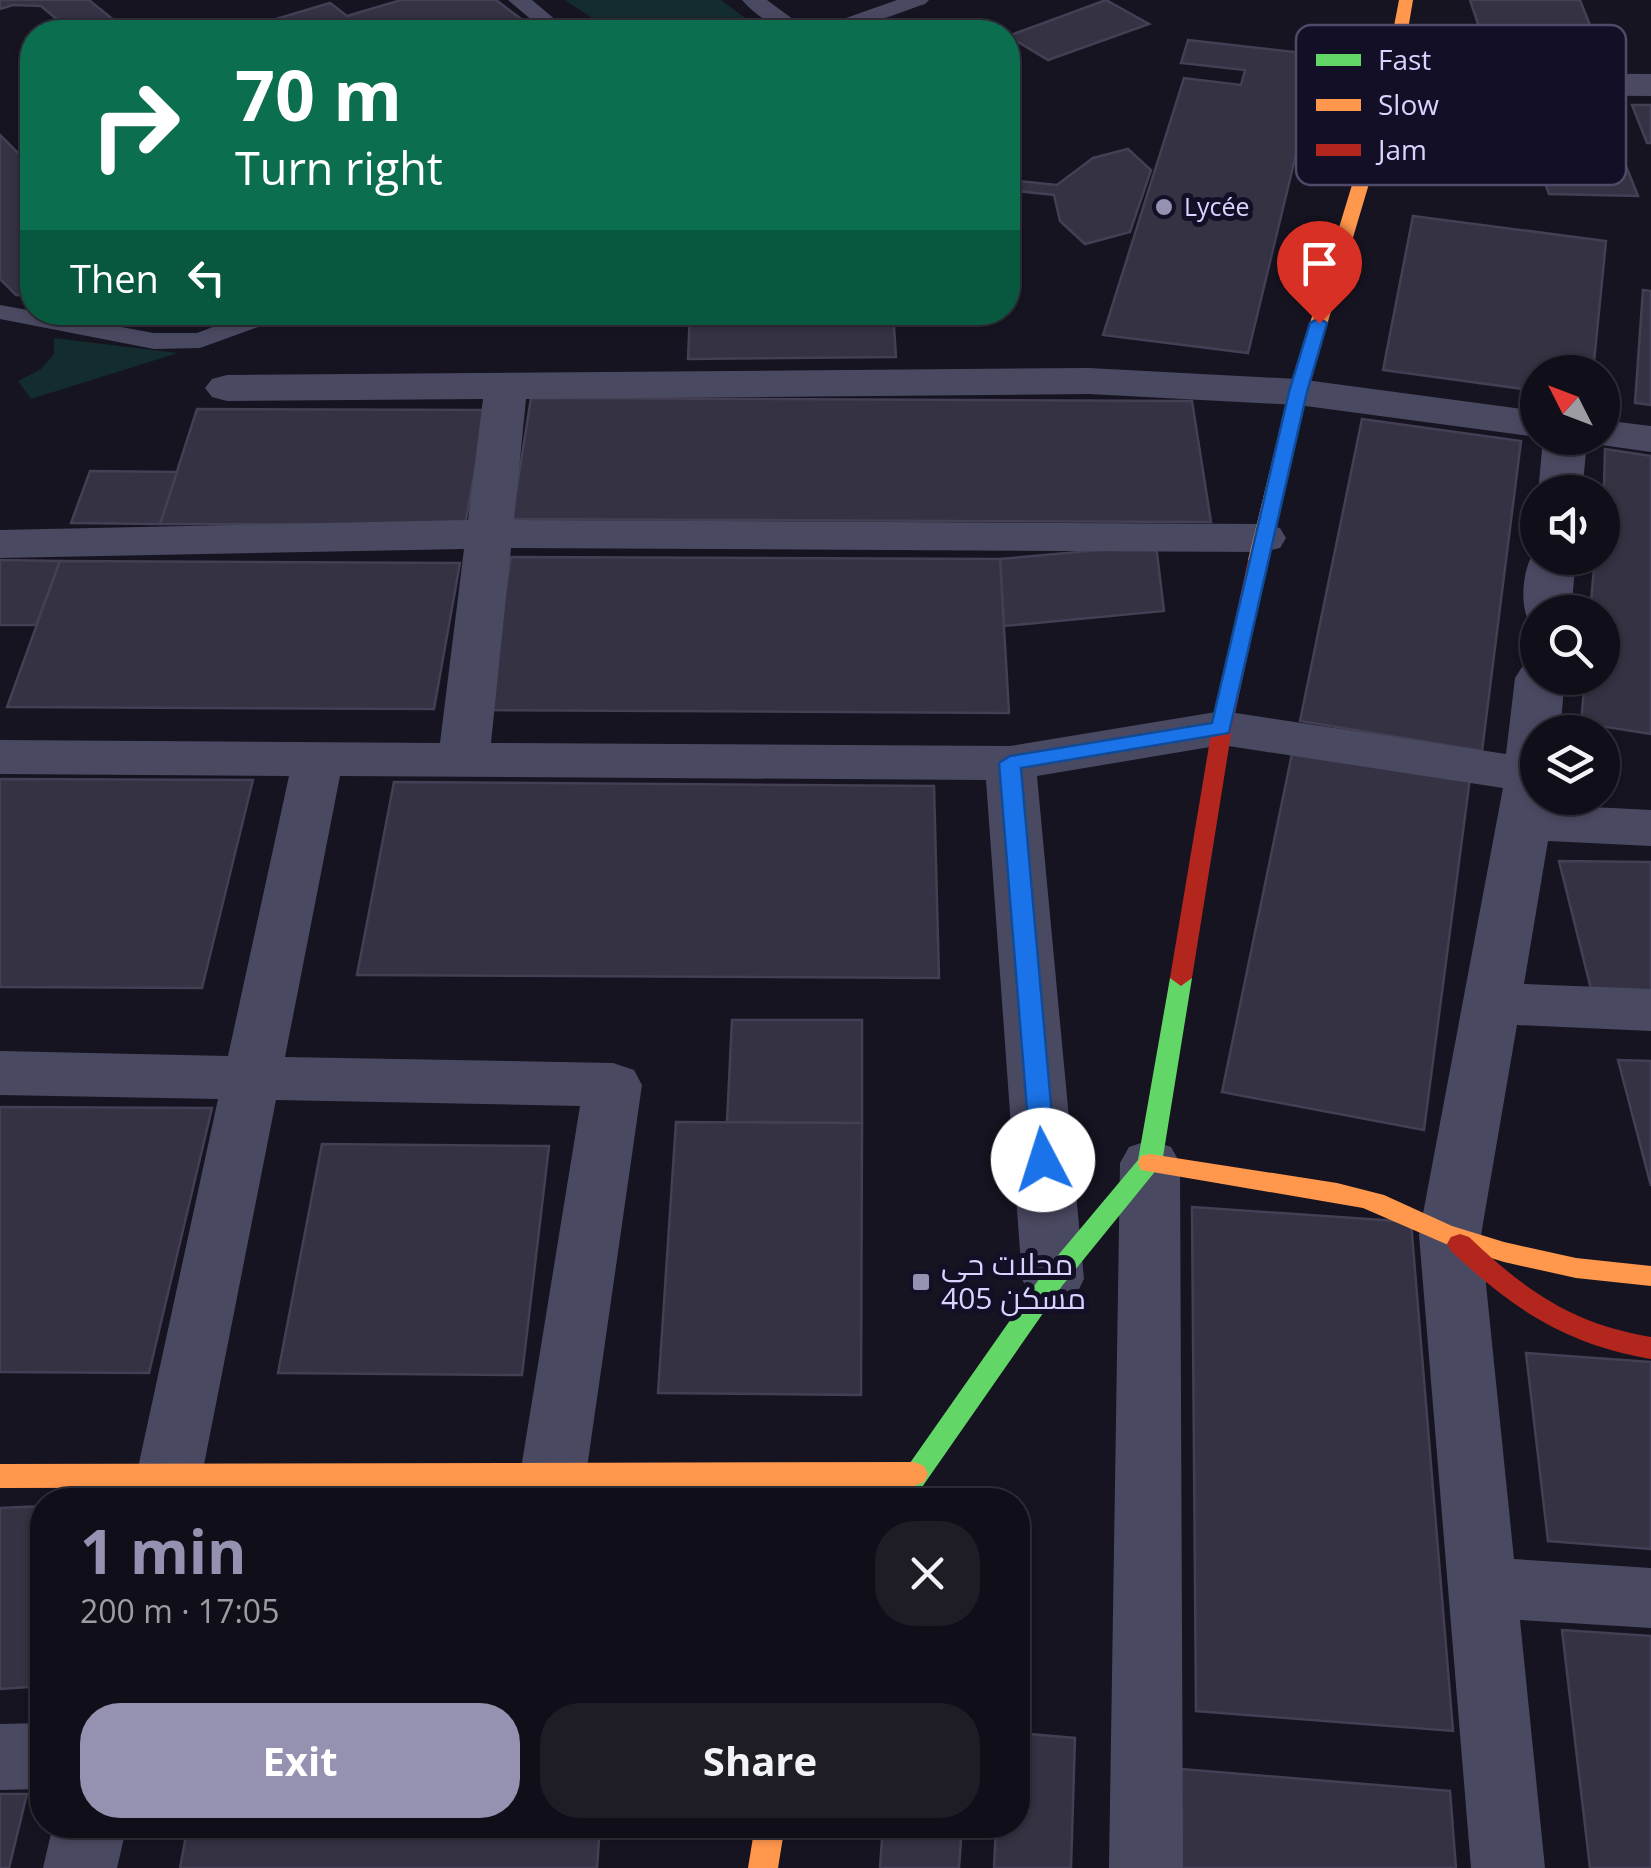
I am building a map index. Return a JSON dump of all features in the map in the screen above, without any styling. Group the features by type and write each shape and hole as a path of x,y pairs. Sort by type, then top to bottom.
{"main road":[{"path":"1401,25 1406,0"},
{"path":"905,1488 1054,1279 1150,1163 1222,728 1298,392 1360,185"},
{"path":"1150,1163 1364,1198 1408,1212 1450,1235 1535,1263 1593,1274 1651,1276"},
{"path":"1450,1235 1517,1299 1552,1323 1598,1340 1651,1348"},
{"path":"0,1476 167,1488 553,1475 914,1474"},
{"path":"764,1868 768,1838"}],"street":[{"path":"1626,85 1651,85"},
{"path":"226,388 1089,381 1298,392 1520,422"},
{"path":"464,760 506,386"},
{"path":"1620,435 1651,439"},
{"path":"0,544 492,534 1264,538"},
{"path":"0,757 1010,763 1222,728 1520,796"},
{"path":"167,1488 318,759"},
{"path":"1010,763 1054,1279"},
{"path":"1508,1868 1450,1235 1524,815"},
{"path":"1597,815 1651,828"},
{"path":"1492,1002 1651,1010"},
{"path":"0,1073 613,1086 553,1475"},
{"path":"1146,1868 1150,1163"},
{"path":"1483,1587 1651,1598"},
{"path":"0,1757 30,1756"},
{"path":"80,1868 87,1838"}],"lane":[{"path":"519,0 544,20"},
{"path":"754,0 782,20"},
{"path":"856,20 918,0"},
{"path":"69,325 154,341 200,340 242,325"}],"green space":[{"path":"565,0 721,0 748,20 595,20"},
{"path":"54,338 178,353 31,399 18,381 41,369 54,354"}],"building":[{"path":"0,0 89,0 114,20 58,20 41,6 13,5 0,9"},
{"path":"401,0 496,0 522,20 273,20 330,3 347,16"},
{"path":"1106,0 1149,24 1048,60 1020,43 1020,32"},
{"path":"1470,0 1580,0 1590,25 1478,25"},
{"path":"1188,40 1296,52 1296,154 1248,353 1103,335 1184,78 1241,85 1245,70 1181,63"},
{"path":"1632,105 1651,105 1651,143 1647,143"},
{"path":"0,135 20,155 20,295 0,279"},
{"path":"1128,149 1151,170 1130,232 1085,244 1060,221 1054,195 1020,191 1020,181 1057,185 1093,158"},
{"path":"1626,166 1638,196 1549,194 1546,185 1626,185"},
{"path":"1413,216 1606,241 1595,355 1520,355 1520,389 1383,370"},
{"path":"1643,290 1651,291 1651,405 1635,403"},
{"path":"689,325 894,325 896,357 688,359"},
{"path":"531,398 1192,401 1211,522 512,519"},
{"path":"197,409 486,410 465,525 160,524"},
{"path":"1362,419 1520,441 1482,751 1300,721"},
{"path":"1620,451 1651,456 1651,734 1620,729 1620,715 1582,715 1583,695 1620,695 1620,595 1592,595 1593,575 1620,575 1620,475 1604,475 1605,455 1620,455"},
{"path":"90,471 177,472 160,524 71,523"},
{"path":"1156,545 1164,611 1004,626 1000,559"},
{"path":"511,557 1000,559 1009,713 486,710"},
{"path":"0,560 60,561 36,625 0,625"},
{"path":"60,561 460,563 434,709 7,707"},
{"path":"1293,749 1470,778 1424,1130 1222,1092"},
{"path":"0,779 253,780 202,988 0,987"},
{"path":"394,782 934,786 939,978 357,975"},
{"path":"1559,861 1651,862 1651,998 1593,997"},
{"path":"732,1020 862,1020 862,1123 727,1122"},
{"path":"1618,1060 1651,1061 1651,1186"},
{"path":"0,1107 212,1108 149,1373 0,1372"},
{"path":"676,1122 862,1123 861,1395 658,1393"},
{"path":"322,1144 549,1146 522,1375 278,1373"},
{"path":"1192,1207 1411,1222 1453,1731 1196,1711"},
{"path":"1526,1353 1651,1362 1651,1549 1548,1541"},
{"path":"30,1507 30,1687 0,1689 0,1508"},
{"path":"1562,1630 1651,1636 1651,1868 1590,1868"},
{"path":"1030,1734 1075,1738 1071,1868 994,1868 995,1838 1030,1838"},
{"path":"1181,1769 1450,1791 1456,1868 1181,1868"},
{"path":"0,1794 27,1794 9,1868 0,1868"},
{"path":"186,1838 599,1838 597,1868 180,1868"},
{"path":"882,1838 961,1838 959,1868 880,1868"}],"traffic: fast":[{"path":"906,1488 1053,1279 1150,1163 1181,978"}],"traffic: slow":[{"path":"1401,25 1406,0"},
{"path":"1258,560 1298,392 1360,185"},
{"path":"1150,1163 1337,1192 1375,1202 1444,1232 1504,1252 1576,1268 1651,1276"},
{"path":"0,1476 914,1474"},
{"path":"763,1868 768,1838"}],"traffic: jam":[{"path":"1181,978 1222,728 1258,560"},
{"path":"1460,1244 1503,1283 1546,1314 1594,1336 1651,1348"}],"place":[{"name":"Lycée","path":"1164,207"},
{"name":"محلات حي 405 مسكن","path":"921,1282"}],"route":[{"path":"1043,1160 1010,763 1222,728 1298,392 1319,323"}]}
